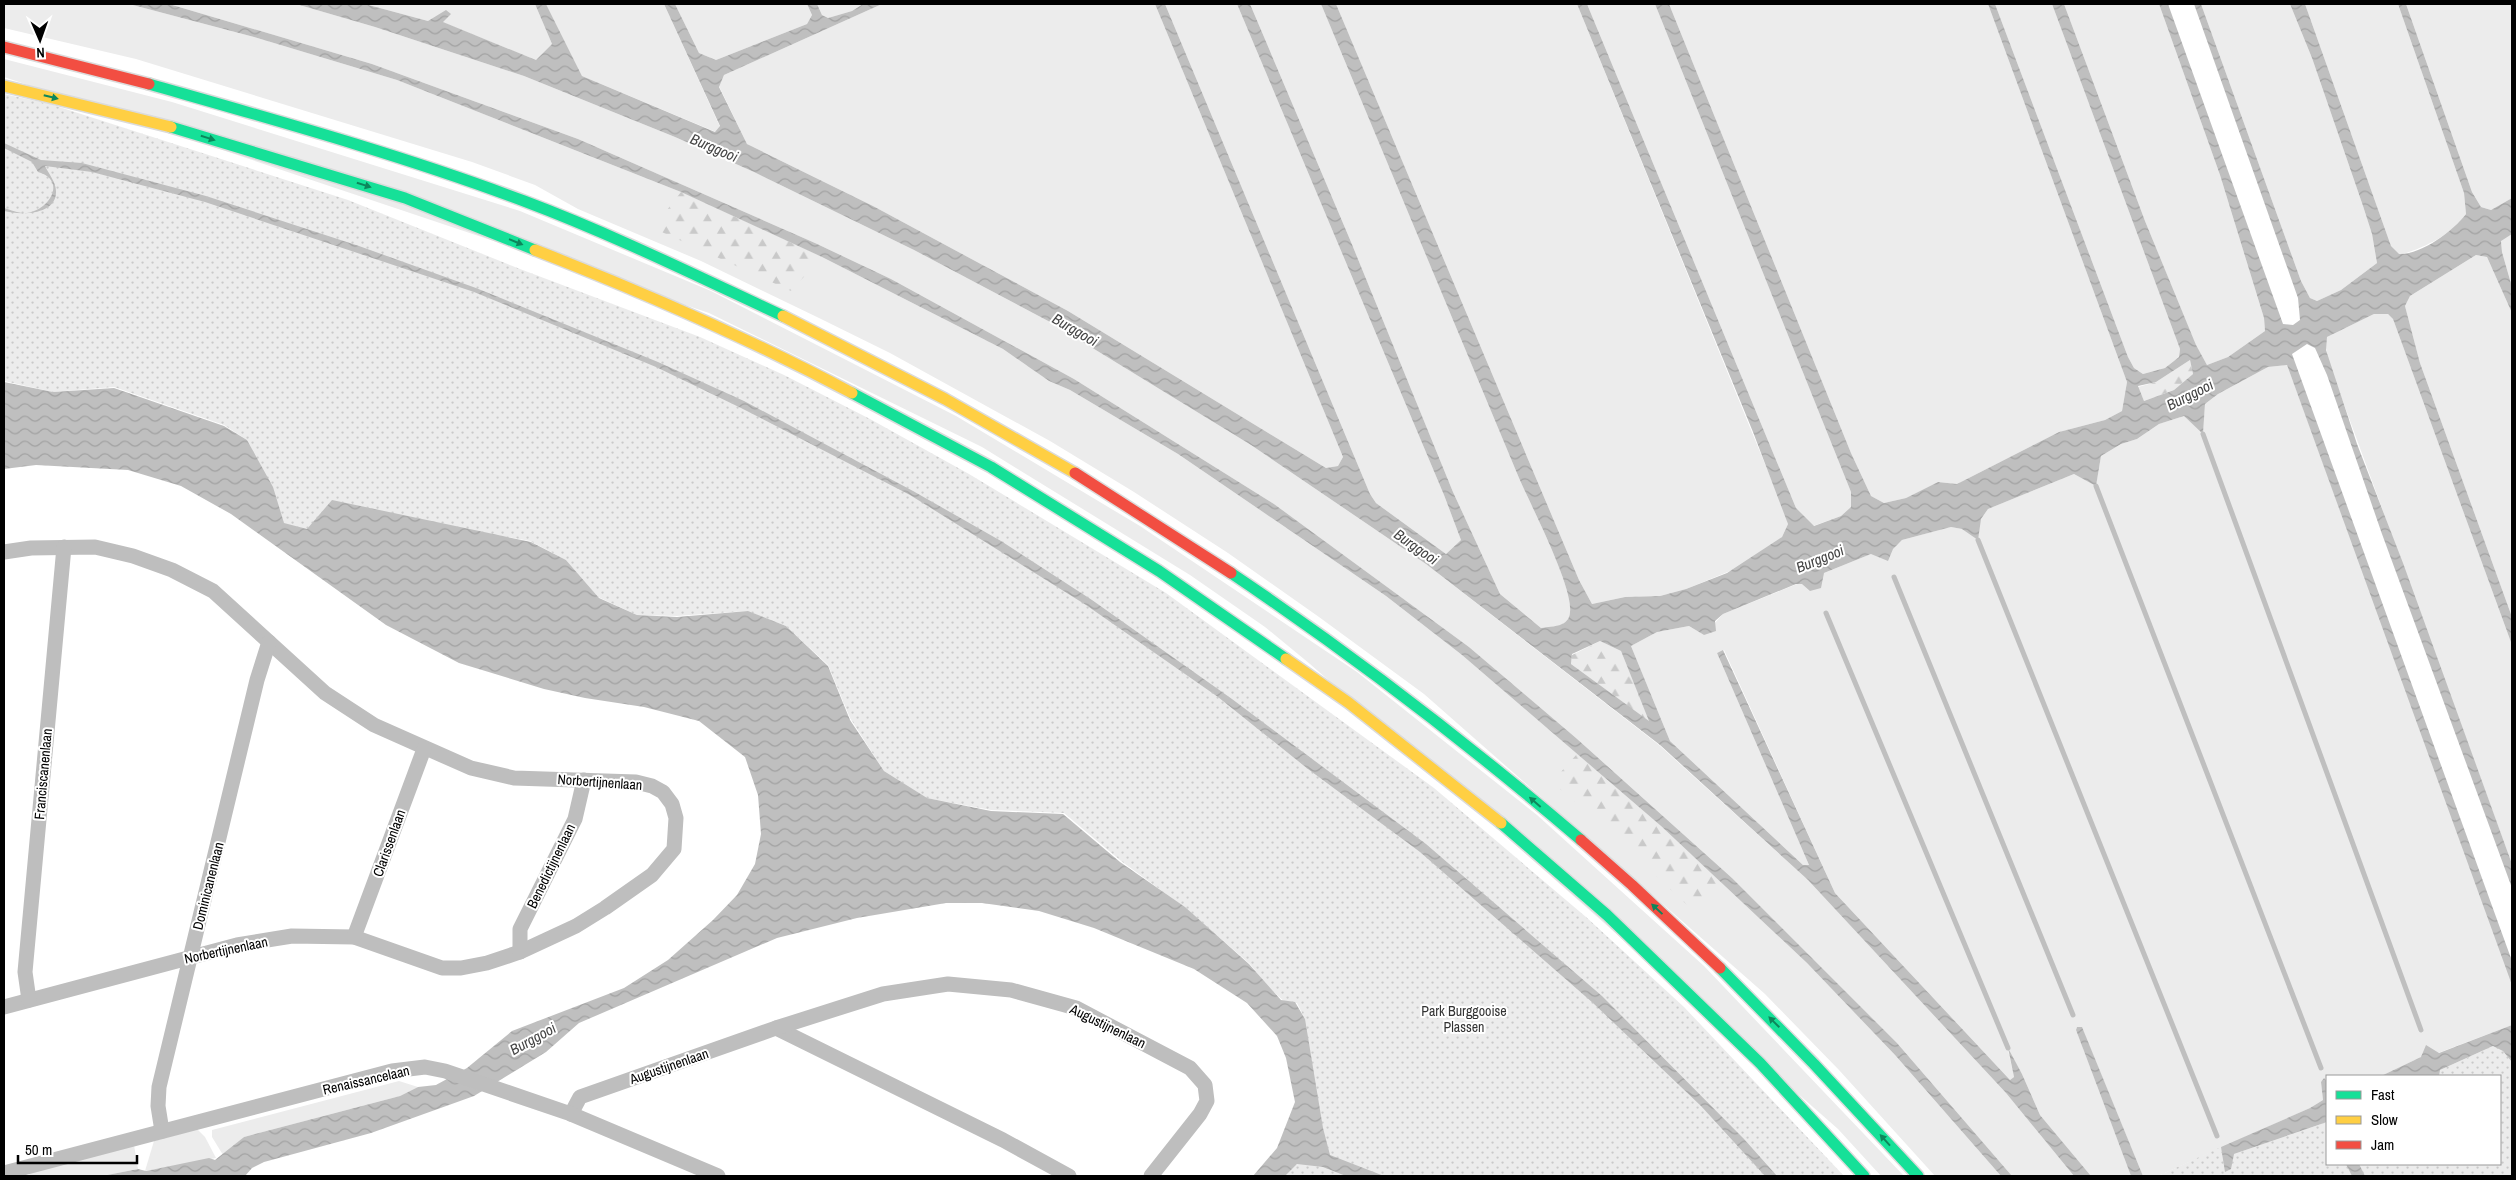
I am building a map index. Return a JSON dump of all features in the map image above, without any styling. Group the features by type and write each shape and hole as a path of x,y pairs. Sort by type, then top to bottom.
{"highway":[{"path":"4,47 224,106 429,167 528,203 623,242 812,328 916,382 1016,438 1188,542 1270,598 1371,670 1508,778 1631,884 1710,958 1788,1037 1918,1176"},
{"path":"4,86 169,126 405,198 619,283 810,371 991,467 1159,571 1349,703 1484,809 1621,929 1760,1063 1864,1176"}],"street":[{"name":"Franciscanenlaan","path":"29,1000 25,972 64,547"},
{"name":"Norbertijnenlaan","path":"4,552 31,548 95,547 133,556 172,570 213,591 325,693 374,725 424,749 471,768 514,778 636,782 652,786 664,792 672,804 676,818 674,849 652,875 576,926 520,952 487,963 461,968 442,968 354,938 292,936 237,945 4,1007"},
{"name":"Dominicanenlaan","path":"162,1131 158,1106 159,1088 257,680 270,642"},
{"name":"Clarissenlaan","path":"354,938 424,749"},
{"name":"Benedictijnenlaan","path":"520,952 520,929 575,819 584,780"},
{"name":"Augustijnenlaan","path":"571,1114 580,1097 776,1028 883,994 948,984 1011,990 1076,1008 1190,1068 1205,1085 1207,1101 1200,1114 1151,1176"},
{"path":"776,1028 1003,1140 1069,1176"},
{"name":"Renaissancelaan","path":"4,1172 392,1072 425,1067 445,1071 571,1114 718,1176"}],"green space":[{"path":"4,4 129,4 254,37 397,80 681,192 822,257 1003,349 1049,381 1070,390 1178,454 1386,596 1462,655 1661,826 1807,963 1895,1055 2001,1176 1935,1176 1839,1070 1765,994 1424,694 1228,553 1134,492 1050,441 890,353 701,261 578,209 535,185 472,162 136,59 4,28"},
{"path":"169,4 296,4 375,27 524,76 675,137 754,172 914,250 1050,322 1251,445 1426,564 1659,745 1808,880 2006,1093 2074,1176 2012,1176 1897,1043 1732,878 1576,738 1469,647 1274,504 1074,379 891,279 815,243 578,139 372,64"},
{"path":"365,4 535,4 552,44 536,60 442,22 428,21"},
{"path":"546,4 664,4 720,127 716,132 582,76"},
{"path":"675,4 807,4 812,15 807,24 716,60 699,53"},
{"path":"817,4 863,4 852,11 828,18 822,15"},
{"path":"882,4 1155,4 1343,457 1338,466 1326,468 1068,311 873,206 747,144 719,86 724,75"},
{"path":"1165,4 1237,4 1444,495 1461,540 1446,554 1376,503 1370,494"},
{"path":"1250,4 1321,4 1519,478 1558,566 1569,600 1569,617 1564,624 1541,628 1500,594 1453,492 1351,242"},
{"path":"1336,4 1577,4 1785,513 1788,524 1782,537 1735,569 1686,589 1660,596 1625,597 1592,604 1579,580"},
{"path":"1587,4 1655,4 1851,492 1851,507 1841,516 1813,526 1796,508"},
{"path":"1669,4 1988,4 2127,382 2122,411 2105,420 2059,432 1957,484 1938,482 1906,498 1884,503 1871,496 1851,453"},
{"path":"1995,4 2052,4 2180,349 2179,357 2165,368 2143,374 2134,368 2128,357"},
{"path":"2064,4 2159,4 2220,175 2264,318 2265,331 2228,357 2207,365 2196,346 2145,221"},
{"path":"2201,4 2290,4 2312,58 2372,234 2377,263 2341,290 2317,301 2310,298 2301,281"},
{"path":"2305,4 2398,4 2464,193 2466,214 2446,234 2403,254 2398,254 2391,246"},
{"path":"2406,4 2512,4 2512,198 2491,210 2481,207 2472,192"},
{"path":"4,59 172,102 520,211 711,291 956,416 1140,526 1357,672 1537,815 1704,966 1904,1176 1881,1176 1838,1129 1310,664 1265,627 1190,575 982,447 709,313 4,77"},
{"name":"Park Burggooise Plassen","path":"4,94 50,104 348,200 520,269 700,337 784,375 870,419 969,474 1166,593 1434,788 1586,917 1684,1007 1844,1176 1285,1176 1297,1164 1305,1019 1297,1003 1286,1003 1268,987 1250,964 1184,907 1121,861 1064,813 991,810 926,798 884,771 850,718 828,665 786,626 747,611 677,616 637,615 598,597 566,560 530,541 411,520 307,533 284,524 271,488 247,440 224,425 114,387 53,392 4,381"},
{"path":"681,192 822,257 791,291 653,228"},
{"path":"2512,234 2512,287 2502,252 2501,240"},
{"path":"2476,255 2487,257 2512,313 2512,617 2420,363 2405,306 2410,296"},
{"path":"2374,314 2388,314 2393,319 2512,645 2512,864 2330,366 2325,344 2327,337"},
{"path":"2190,360 2193,374 2174,390 2144,401 2138,387 2156,382"},
{"path":"2287,365 2512,979 2512,1025 2438,1053 2421,1057 2383,1075 2326,1075 2326,1080 2324,1078 2321,1082 2323,1100 2310,1108 2158,1176 2143,1176 2082,1028 2077,1027 2076,1030 2131,1176 2091,1176 2040,1115 2022,1074 2008,1050 2014,1077 2010,1080 1835,893 1724,650 1717,653 1809,865 1803,865 1670,741 1631,646 1657,632 1689,626 1704,635 1723,614 1871,554 1893,549 1902,540 1951,527 1962,529 1981,519 1988,509 2074,474 2096,485 2101,456 2121,444 2137,439 2159,424 2184,416 2203,433 2205,404 2218,394 2268,367"},
{"path":"1600,641 1621,651 1650,722 1571,664 1572,655"},
{"path":"1577,754 1721,881 1710,899 1689,907 1610,832 1552,782"},
{"path":"2512,1034 2512,1176 2158,1176 2221,1147 2234,1154 2326,1122 2326,1165 2501,1165 2501,1075 2429,1075 2493,1046"},
{"path":"399,1081 418,1087 400,1096 244,1137 223,1155 212,1137 212,1130"},
{"path":"197,1129 205,1137 216,1158 145,1171 154,1141"},
{"path":"134,1145 138,1169 102,1176 30,1176 29,1173"}],"water":[{"path":"129,4 169,4 372,64 578,139 815,243 891,279 1074,379 1274,504 1469,647 1576,738 1732,878 1897,1043 2012,1176 2001,1176 1895,1055 1807,963 1661,826 1462,655 1386,596 1178,454 1070,390 1049,381 1003,349 822,257 681,192 397,80 254,37"},
{"name":"Burggooi","path":"296,4 365,4 428,21 446,10 451,14 443,22 536,60 552,44 535,4 546,4 582,76 715,132 720,126 664,4 675,4 699,53 716,60 807,24 812,15 807,4 817,4 822,15 828,18 852,11 863,4 882,4 724,75 719,87 747,144 873,206 1068,311 1326,468 1338,466 1343,457 1155,4 1165,4 1370,494 1376,503 1446,554 1461,540 1444,495 1237,4 1250,4 1351,242 1453,492 1500,594 1541,628 1560,625 1567,621 1570,612 1565,584 1321,4 1336,4 1579,580 1592,604 1625,597 1660,596 1686,589 1727,573 1782,537 1788,524 1753,432 1577,4 1587,4 1796,508 1814,526 1841,516 1851,507 1851,492 1655,4 1669,4 1851,453 1871,496 1884,503 1906,498 1938,482 1957,484 2059,432 2105,420 2122,411 2127,382 1988,4 1995,4 2128,357 2134,368 2143,374 2165,368 2179,357 2180,349 2052,4 2064,4 2145,221 2196,345 2207,365 2228,357 2265,331 2264,318 2220,175 2159,4 2168,4 2283,324 2293,325 2300,320 2298,298 2194,4 2201,4 2301,281 2310,298 2317,301 2341,290 2377,263 2372,234 2363,206 2312,58 2290,4 2305,4 2391,246 2399,254 2417,251 2436,241 2453,228 2466,214 2464,193 2398,4 2406,4 2472,192 2481,207 2491,210 2512,198 2512,234 2501,241 2502,252 2512,287 2512,313 2487,257 2476,255 2410,296 2405,306 2420,363 2512,617 2512,645 2393,319 2388,314 2374,314 2327,337 2326,350 2357,444 2403,563 2512,864 2512,888 2382,534 2327,375 2315,348 2307,344 2292,354 2512,961 2512,985 2287,365 2268,367 2218,394 2205,404 2203,434 2184,416 2159,424 2137,439 2121,444 2101,456 2096,486 2074,474 1988,509 1981,519 1978,540 1962,529 1951,527 1902,540 1893,549 1888,561 1871,554 1824,573 1821,588 1810,591 1802,584 1796,584 1723,614 1715,621 1716,631 1704,635 1689,626 1657,632 1631,646 1670,741 1803,865 1809,865 1717,653 1723,650 1835,893 2010,1080 2014,1077 2008,1048 2040,1115 2091,1176 2074,1176 2006,1093 1808,880 1660,745 1426,564 1251,445 1050,322 914,250 754,172 675,137 524,76 375,27","holes":["2190,360 2193,374 2174,390 2144,401 2138,386 2156,382","1600,641 1621,651 1649,721 1571,664 1572,654"]},
{"path":"4,143 41,160 82,163 206,196 359,246 476,288 658,362 744,401 913,491 1001,541 1092,600 1232,699 1426,844 1602,996 1744,1139 1777,1176 1765,1176 1701,1106 1593,1003 1420,852 1308,769 1218,697 1086,605 910,495 741,408 656,367 474,292 205,202 92,172 45,166 55,184 55,199 44,209 27,213 35,211 48,201 52,194 52,181 47,176 38,172 32,162 4,148"},
{"path":"4,208 15,212 23,213 4,211"},
{"name":"Burggooi","path":"4,382 53,392 114,388 224,426 247,440 273,487 284,523 307,529 332,500 531,542 566,560 599,598 637,615 677,617 748,611 786,626 828,666 850,720 884,771 927,798 991,811 1063,814 1120,862 1185,907 1249,964 1281,1000 1295,1002 1305,1019 1323,1128 1330,1155 1384,1176 1346,1176 1323,1167 1297,1164 1285,1176 1253,1176 1277,1148 1295,1102 1286,1058 1277,1036 1247,1003 1194,969 1094,928 1039,911 982,903 946,903 857,918 777,938 579,1023 546,1052 474,1096 371,1133 264,1162 252,1168 245,1176 102,1176 138,1169 146,1171 209,1158 215,1160 244,1137 400,1096 418,1087 436,1085 467,1068 512,1031 624,988 668,960 713,920 737,895 755,864 761,834 758,795 745,757 699,721 644,707 585,698 544,689 459,663 386,625 231,514 181,486 128,470 36,465 4,469"},
{"path":"2512,1025 2512,1062 2503,1051 2493,1046 2440,1070 2439,1075 2383,1075 2421,1057 2426,1045 2439,1053"},
{"path":"2077,1027 2082,1027 2143,1176 2131,1176 2076,1030"},
{"path":"2324,1078 2326,1080 2326,1122 2234,1154 2231,1169 2225,1172 2221,1147 2310,1108 2323,1100 2321,1082"},
{"path":"2346,1165 2360,1165 2365,1176 2352,1176"}],"waterway":[{"path":"2203,434 2421,1030"},
{"path":"2096,486 2321,1068"},
{"path":"1978,540 2217,1136"},
{"path":"1894,577 2073,1015"},
{"path":"1826,613 2008,1048"}],"traffic: fast":[{"path":"149,84 385,153 478,184 622,241 783,316"},
{"path":"171,127 405,198 535,250"},
{"path":"852,393 991,467 1159,571 1286,659"},
{"path":"1231,573 1410,701 1581,840"},
{"path":"1501,823 1607,915 1760,1063 1864,1176"},
{"path":"1720,968 1814,1064 1918,1176"}],"traffic: slow":[{"path":"4,86 171,127"},
{"path":"535,250 616,282 696,317 852,393"},
{"path":"783,316 945,399 1075,473"},
{"path":"1286,659 1349,703 1501,823"}],"traffic: jam":[{"path":"4,47 149,84"},
{"path":"1075,473 1231,573"},
{"path":"1581,840 1720,968"}]}
